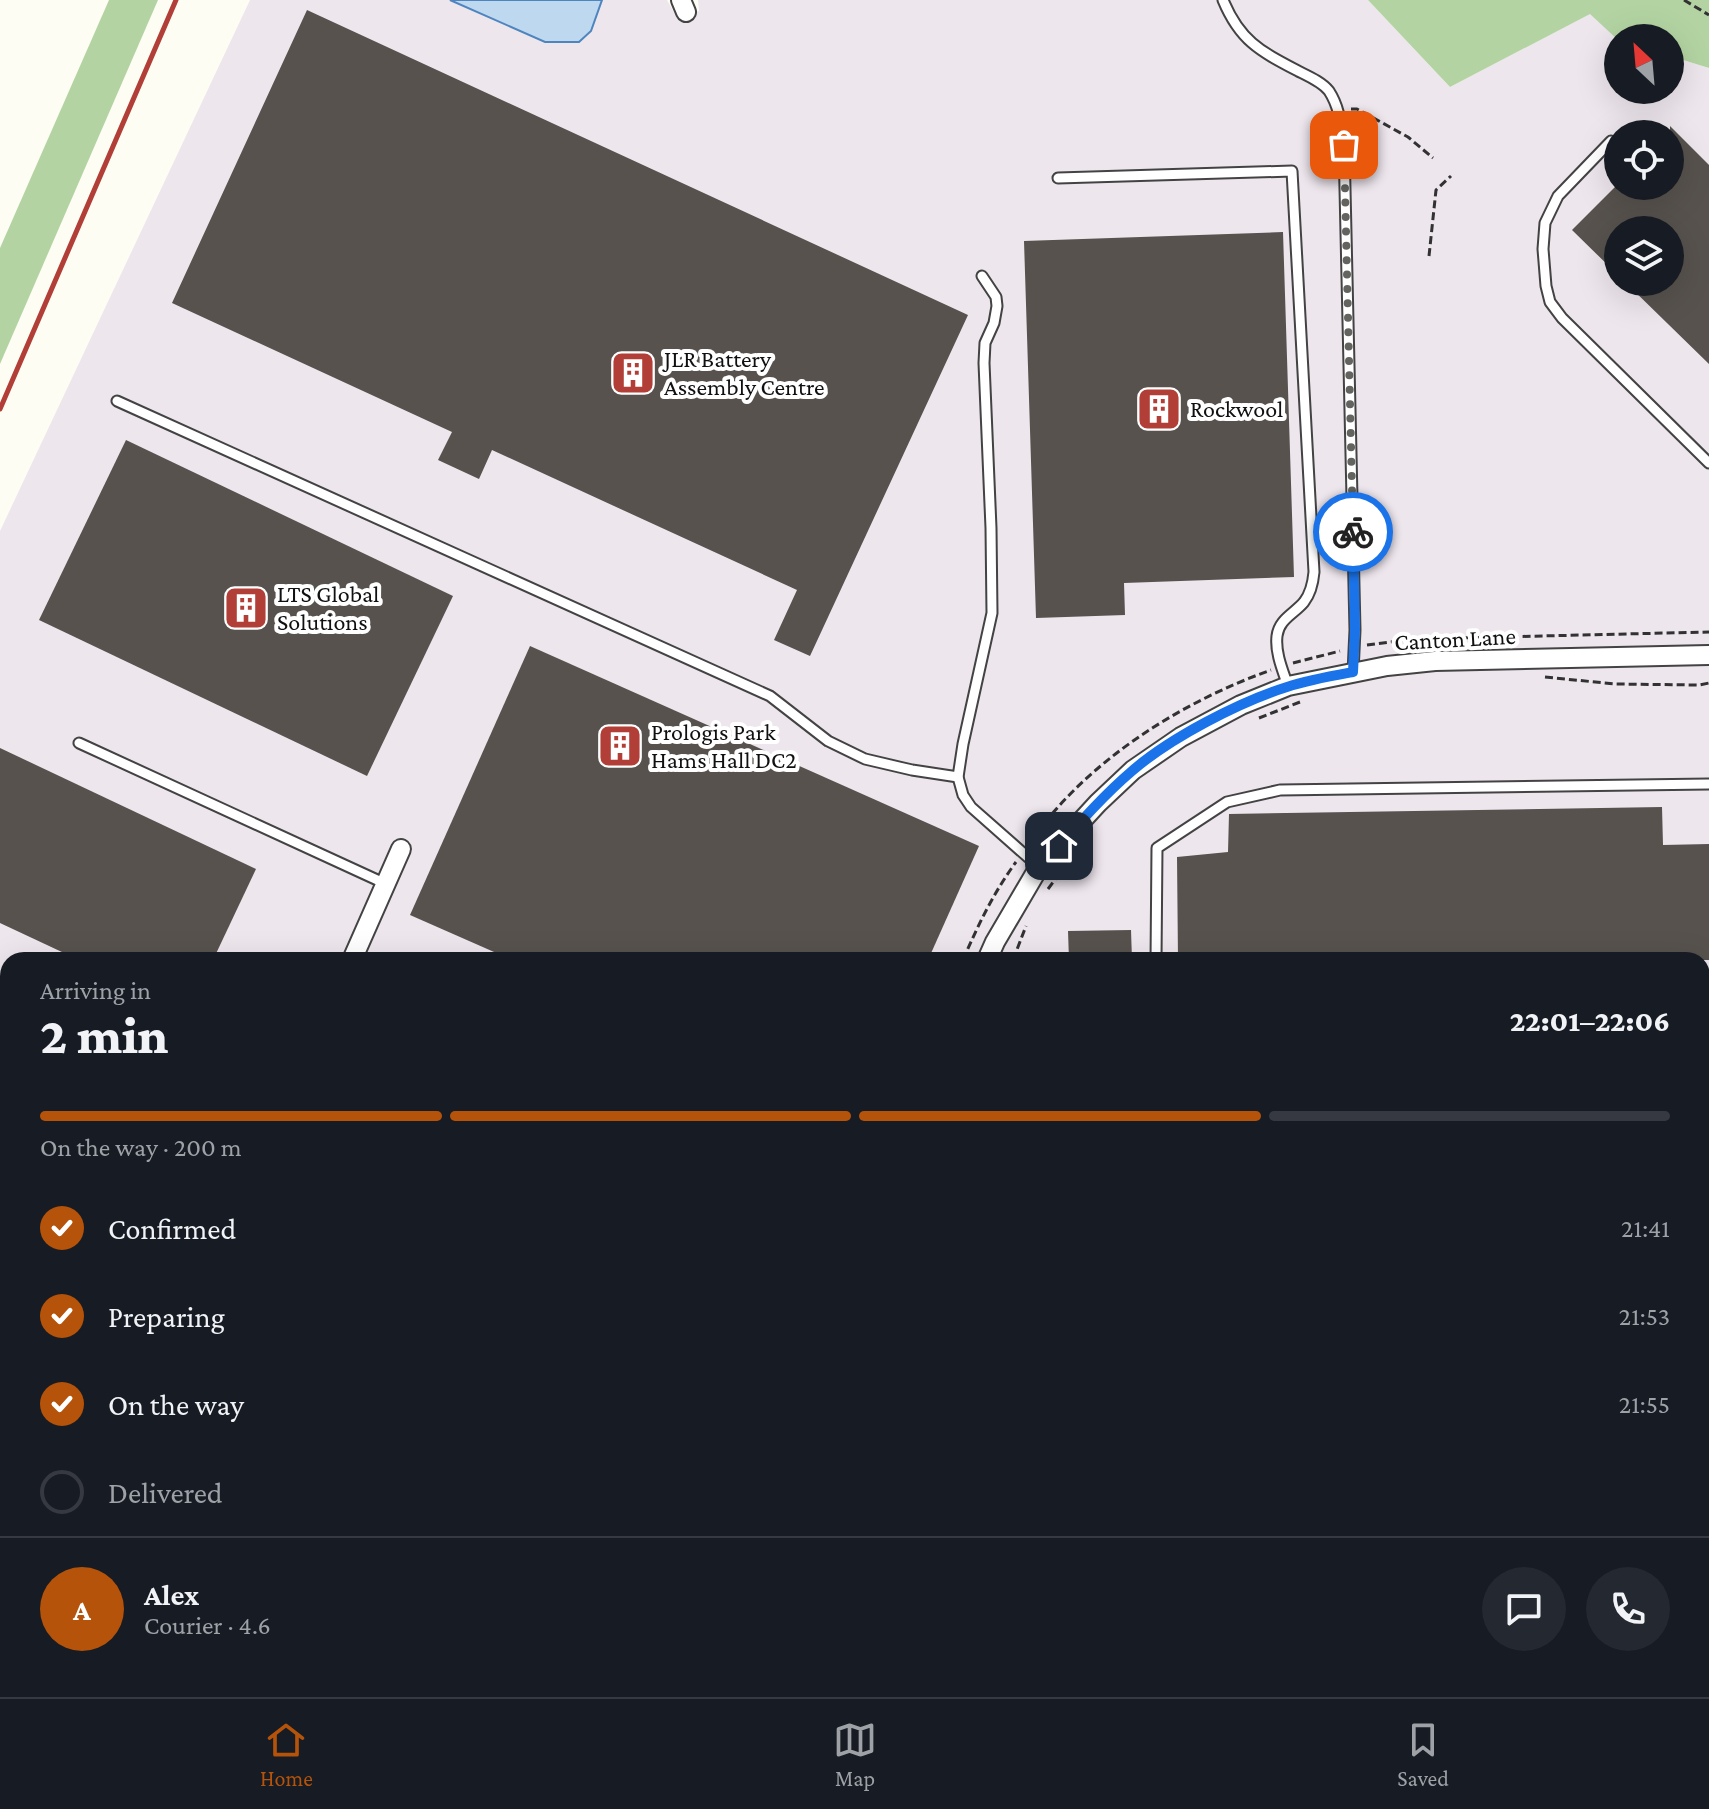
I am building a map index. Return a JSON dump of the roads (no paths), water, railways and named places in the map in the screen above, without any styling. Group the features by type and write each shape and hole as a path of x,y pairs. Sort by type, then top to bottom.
{"street":[{"name":"Canton Lane","path":"991,952 1039,867 1098,803 1133,770 1181,737 1241,705 1288,686 1387,666 1435,661 1709,655"},
{"path":"356,952 401,849"}],"lane":[{"path":"1223,0 1239,32 1261,52 1327,88 1339,110 1344,145 1353,672"},
{"path":"1604,148 1558,196 1545,223 1543,249 1550,302 1562,318 1709,463"},
{"path":"1058,178 1292,171 1314,572 1312,587 1304,601 1284,620 1277,635 1278,655 1288,686"},
{"path":"982,276 996,297 997,306 985,343 984,363 992,613 958,777 963,795 971,807 1039,867"},
{"path":"117,401 770,696 828,741 865,759 958,777"},
{"path":"79,743 386,884"},
{"path":"1156,952 1157,848 1227,802 1280,790 1709,784"}],"water":[{"path":"450,0 602,0 591,31 579,42 545,42"}],"railway":[{"path":"0,409 176,0"}],"place":[{"name":"JLR Battery Assembly Centre","path":"633,373"},
{"name":"Rockwool","path":"1159,409"},
{"name":"LTS Global Solutions","path":"246,608"},
{"name":"Prologis Park Hams Hall DC2","path":"620,746"}]}
